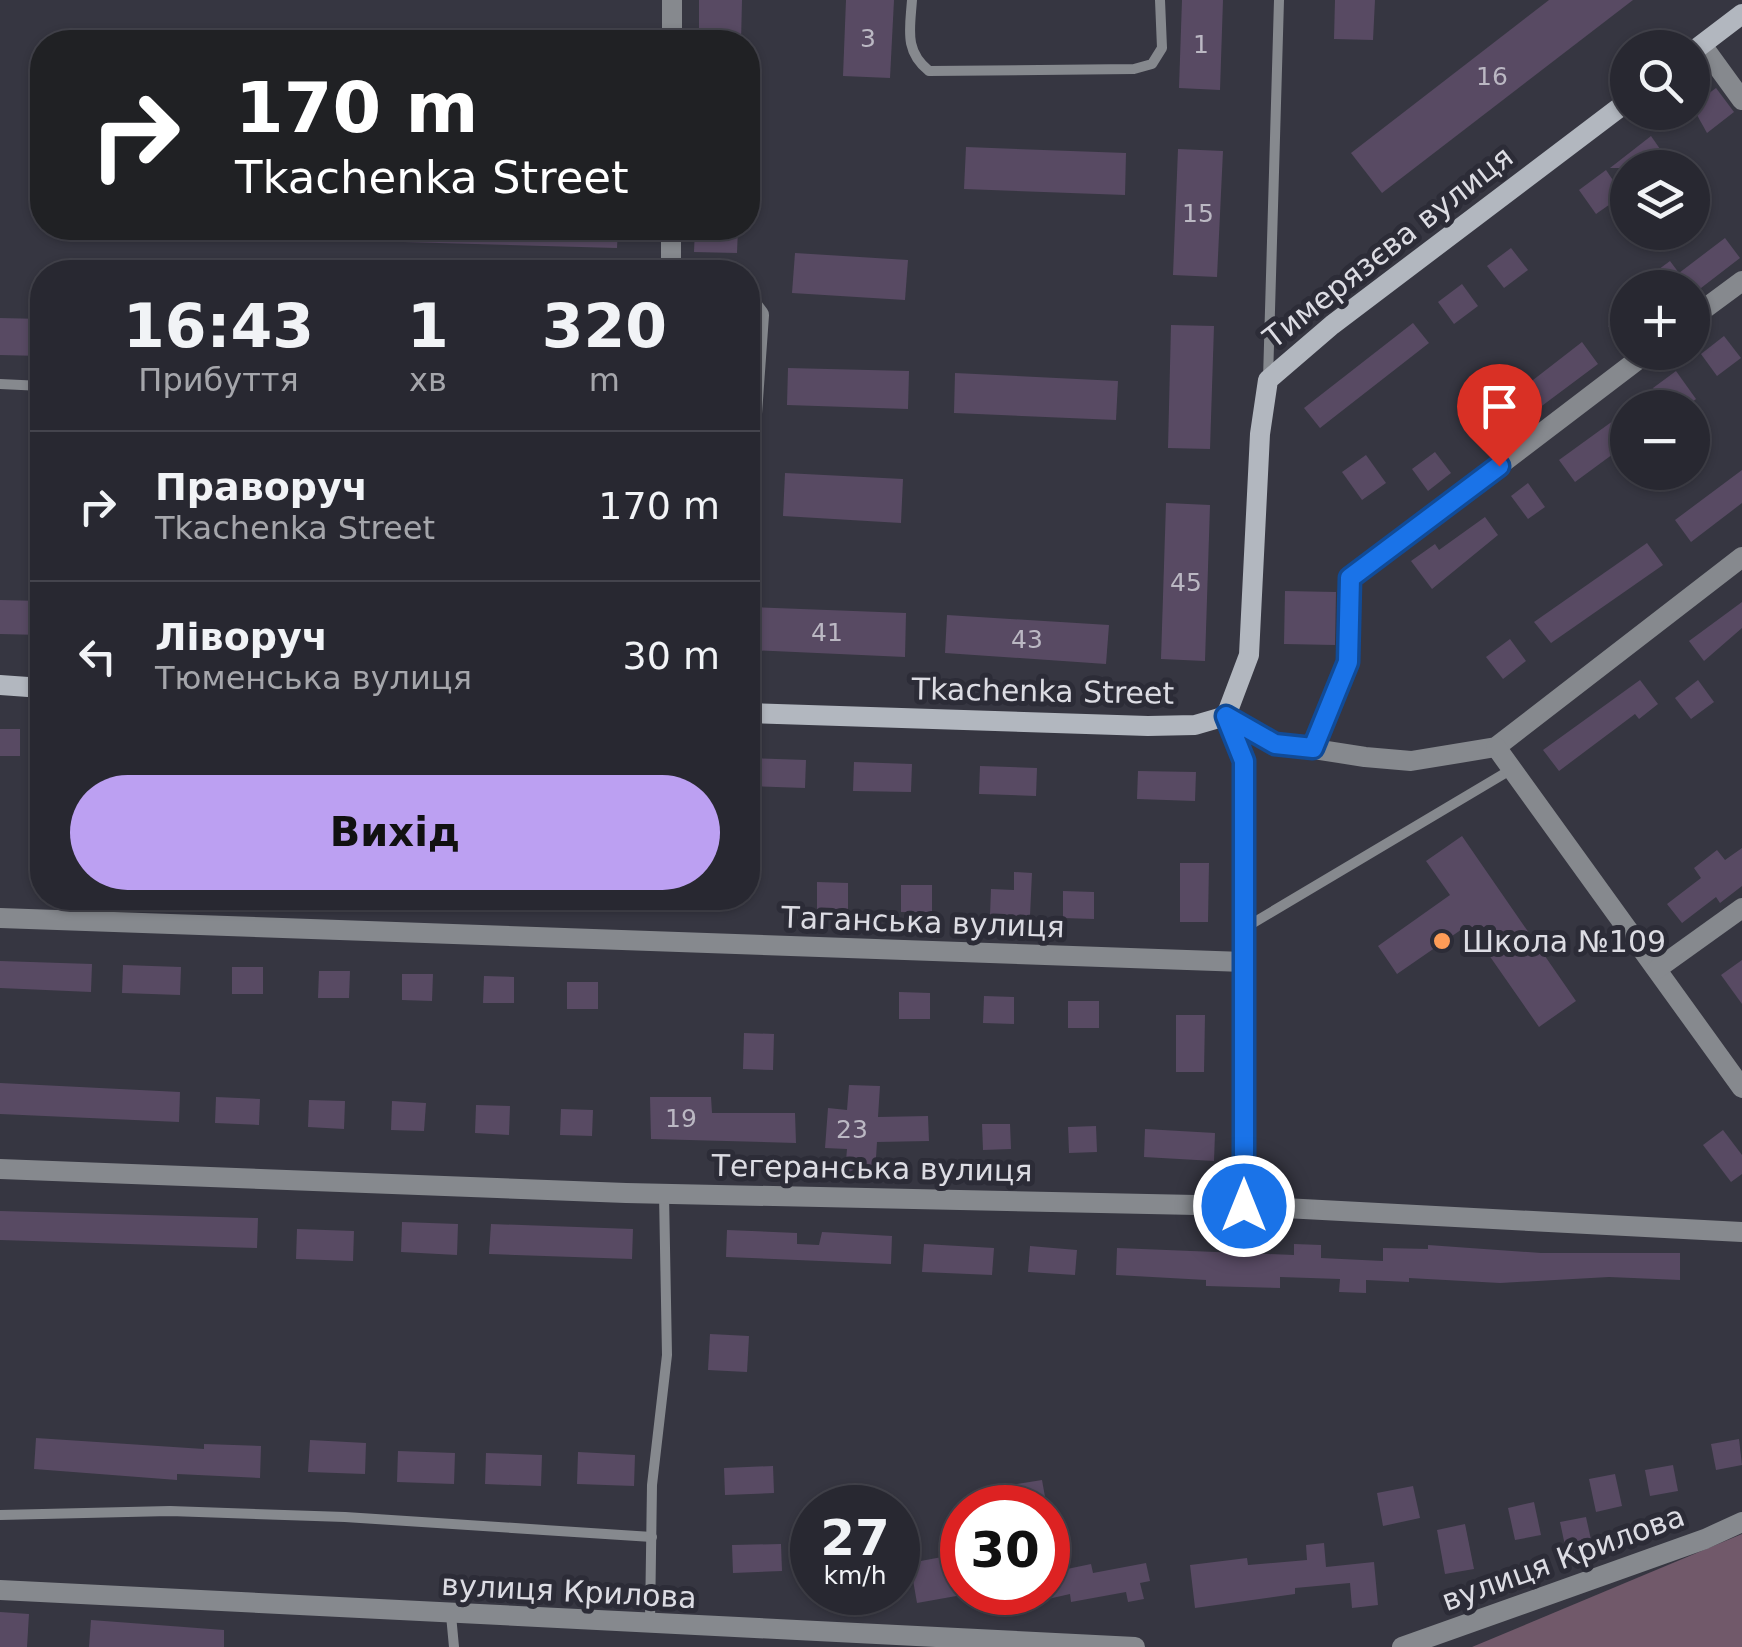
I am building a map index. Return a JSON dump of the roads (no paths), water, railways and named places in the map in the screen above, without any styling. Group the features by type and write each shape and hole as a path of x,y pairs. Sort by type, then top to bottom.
{"street":[{"path":"672,0 672,30"},
{"path":"1710,38 1742,14"},
{"path":"1710,63 1742,100"},
{"name":"Тимерязєва вулиця","path":"1226,716 1249,655 1260,434 1268,380 1332,325 1610,115"},
{"path":"1710,305 1742,281"},
{"path":"1313,748 1348,662 1350,578 1624,370"},
{"path":"1226,716 1275,744 1411,761 1496,747 1742,557"},
{"path":"0,685 30,687"},
{"name":"Tkachenka Street","path":"760,714 1148,726 1195,724 1226,716"},
{"path":"1226,716 1244,761 1244,1206"},
{"path":"1496,747 1742,1088"},
{"path":"1657,969 1742,908"},
{"name":"Таганська вулиця","path":"0,918 1244,962"},
{"name":"Тегеранська вулиця","path":"0,1168 664,1194 1244,1206 1742,1232"},
{"name":"вулиця Крилова","path":"1402,1647 1705,1540 1742,1522"},
{"name":"вулиця Крилова","path":"0,1590 650,1626 1135,1647"}],"lane":[{"path":"912,0 909,41 914,59 929,70 1134,70 1152,64 1162,48 1160,0"},
{"path":"1268,380 1279,0"},
{"path":"0,384 30,385"},
{"path":"1244,929 1513,768"},
{"path":"650,1626 652,1485 667,1356 664,1194"},
{"path":"0,1515 170,1511 345,1516 652,1537"},
{"path":"452,1615 454,1647"}],"place":[{"name":"Школа №109","path":"1442,941"}]}
